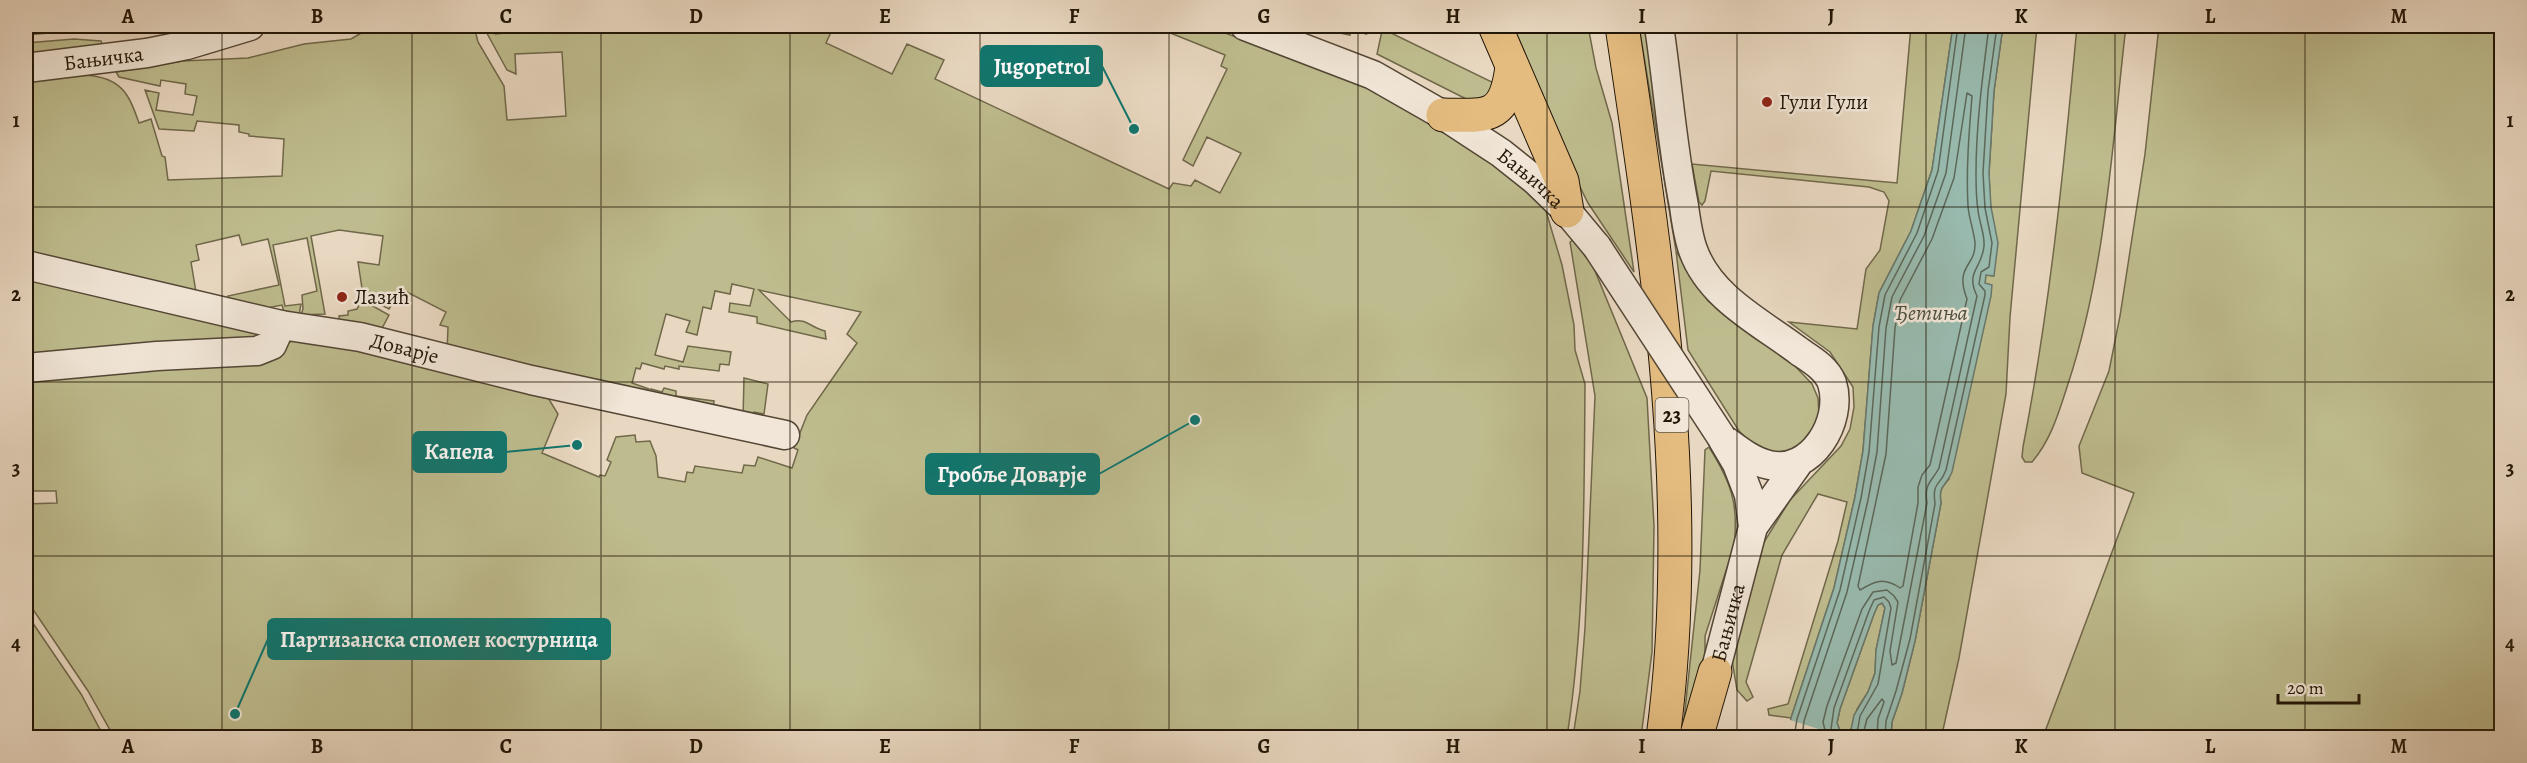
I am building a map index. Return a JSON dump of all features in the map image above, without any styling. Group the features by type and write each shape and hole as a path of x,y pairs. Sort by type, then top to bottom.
{"main road":[{"path":"1495,26 1562,181 1567,211"},
{"name":"23","path":"1622,26 1653,233 1671,401 1675,529 1672,646 1663,738"},
{"path":"1443,115 1479,116 1500,105 1509,93 1512,67"},
{"path":"1696,738 1715,672"}],"street":[{"name":"Бањичка","path":"26,68 147,53 187,45 250,26"},
{"name":"Бањичка","path":"1245,26 1372,75 1443,115 1501,153 1535,180 1567,211 1597,247 1722,438 1737,464 1749,495 1753,527 1715,672"},
{"path":"1659,26 1677,172 1693,252 1707,277 1721,294 1819,365 1832,382 1834,402 1828,429 1814,451 1797,465 1753,527"},
{"name":"Доварје","path":"26,265 281,325 360,337 538,382 785,435"},
{"path":"26,368 157,356 256,351 272,345 281,325"},
{"name":"Бањичка","path":"1722,438 1754,460 1782,467 1797,465"}],"shaded area":[{"path":"26,26 106,26 109,28 26,35"},
{"path":"373,26 474,26 478,42 504,86 507,120 566,116 562,52 515,54 516,74 507,70 483,26 491,26 492,33 496,34 567,26 834,26 826,43 892,74 907,44 944,60 935,79 1169,189 1173,183 1191,186 1195,180 1220,193 1241,153 1207,137 1193,166 1183,160 1227,69 1221,66 1225,55 1153,26 1206,26 1368,87 1441,129 1503,171 1540,203 1546,211 1562,265 1574,325 1575,350 1585,384 1584,517 1580,605 1567,737 114,737 88,691 26,599 26,504 57,503 56,491 26,491 26,375 288,343 302,336 545,393 558,414 542,453 599,477 600,475 605,476 611,462 607,460 616,437 635,435 636,442 650,441 656,456 658,477 685,482 687,472 693,473 695,466 742,473 744,465 755,466 758,457 792,468 798,450 794,448 807,415 857,343 847,334 861,312 759,290 791,322 805,322 825,331 826,339 757,323 757,317 729,312 730,303 750,306 754,289 732,284 730,294 715,291 711,309 703,307 697,335 686,332 690,321 666,314 655,355 683,362 688,346 731,352 729,365 720,364 719,371 679,366 679,369 665,366 664,369 642,363 640,369 636,368 632,383 649,389 646,398 447,352 448,327 440,325 446,312 401,289 389,309 363,295 358,262 379,265 383,236 339,230 311,236 325,314 301,315 302,295 317,291 307,238 273,245 285,306 301,304 299,315 285,315 282,305 256,310 230,305 228,296 279,285 268,239 242,245 239,235 196,245 199,260 191,262 197,298 26,259 26,81 81,75 95,76 119,86 130,100 139,123 151,119 162,156 165,157 168,180 282,176 284,139 249,136 249,134 239,132 239,125 197,121 194,131 159,129 145,90 159,93 156,110 193,115 197,96 185,94 186,84 161,80 160,86 119,77 116,72 182,61 248,58 304,44 351,39"},
{"path":"1306,26 1352,26 1350,35"},
{"path":"1383,26 1390,26 1389,32 1496,84 1482,107 1377,54"},
{"path":"1508,26 1588,26 1596,68 1612,123 1634,272 1588,203 1562,151"},
{"path":"1639,26 1645,26 1676,251"},
{"path":"1911,26 1953,26 1932,170 1911,231 1879,293 1873,326 1863,451 1834,588 1791,718 1769,715 1768,709 1788,704 1838,541 1847,502 1818,494 1782,555 1746,682 1753,697 1747,701 1737,690 1732,660 1761,547 1790,500 1841,446 1850,429 1854,407 1853,387 1830,352 1789,322 1857,329 1866,269 1880,250 1889,201 1884,192 1869,187 1711,171 1705,201 1702,205 1699,202 1692,164 1897,183"},
{"path":"2003,26 2037,26 2010,317 2006,394 1959,658 1943,730 1938,737 1891,738 1892,722 1915,641 1942,487 1949,479 1986,275 1993,276 1989,173 1994,91"},
{"path":"2077,26 2126,26 2112,161 2099,252 2081,340 2054,425 2032,462 2025,462 2022,457 2023,447 2049,290"},
{"path":"2159,26 2501,26 2501,737 2043,737 2134,493 2082,473 2079,446 2109,371 2120,316 2145,154"},
{"path":"74,39 101,41 103,46 26,55 26,43"},
{"path":"1573,240 1593,266 1647,398 1654,526 1652,652 1641,737 1573,737 1580,691 1585,628 1595,396 1570,242"},
{"path":"1676,251 1708,301 1794,365 1812,384 1818,398 1819,414 1813,428 1796,450 1778,454 1755,446 1739,431 1688,350"},
{"path":"26,272 253,324 264,338 26,356"},
{"path":"362,300 389,315 379,334 340,327 339,316 348,315 348,311 357,309"},
{"path":"744,378 768,384 764,414 754,412 743,419"},
{"path":"664,388 676,391 676,396 714,401 713,413 649,399 651,389 662,392"},
{"path":"1709,447 1723,471 1732,494 1735,518 1734,546 1705,636 1705,664 1682,738 1700,570 1705,450"},
{"path":"1882,603 1885,608 1876,650 1875,673 1868,692 1857,709 1853,726 1848,733 1841,733 1837,723 1840,709 1874,614 1878,605"},
{"path":"26,613 81,694 104,737 26,737"}],"water":[{"name":"Ђетиња","path":"1953,26 2003,26 1994,91 1989,173 1991,207 1998,243 1994,276 1986,275 1985,283 1992,285 1991,296 1952,472 1941,492 1941,503 1915,641 1892,722 1891,737 1788,738 1791,718 1834,588 1855,497 1863,451 1873,326 1879,293 1911,231 1932,170","holes":["1882,603 1885,608 1876,650 1875,673 1868,692 1854,715 1851,730 1841,733 1837,723 1840,709 1878,605"]}],"pier":[{"path":"1787,719 1844,737 1785,738"}],"railway":[{"path":"1366,31 1368,26"}],"place":[{"name":"Гули Гули","path":"1767,102"},
{"name":"Jugopetrol","path":"1134,129"},
{"name":"Лазић","path":"342,297"},
{"name":"Гробље Доварје","path":"1195,420"},
{"name":"Капела","path":"577,445"},
{"name":"Партизанска спомен костурница","path":"235,714"}]}
